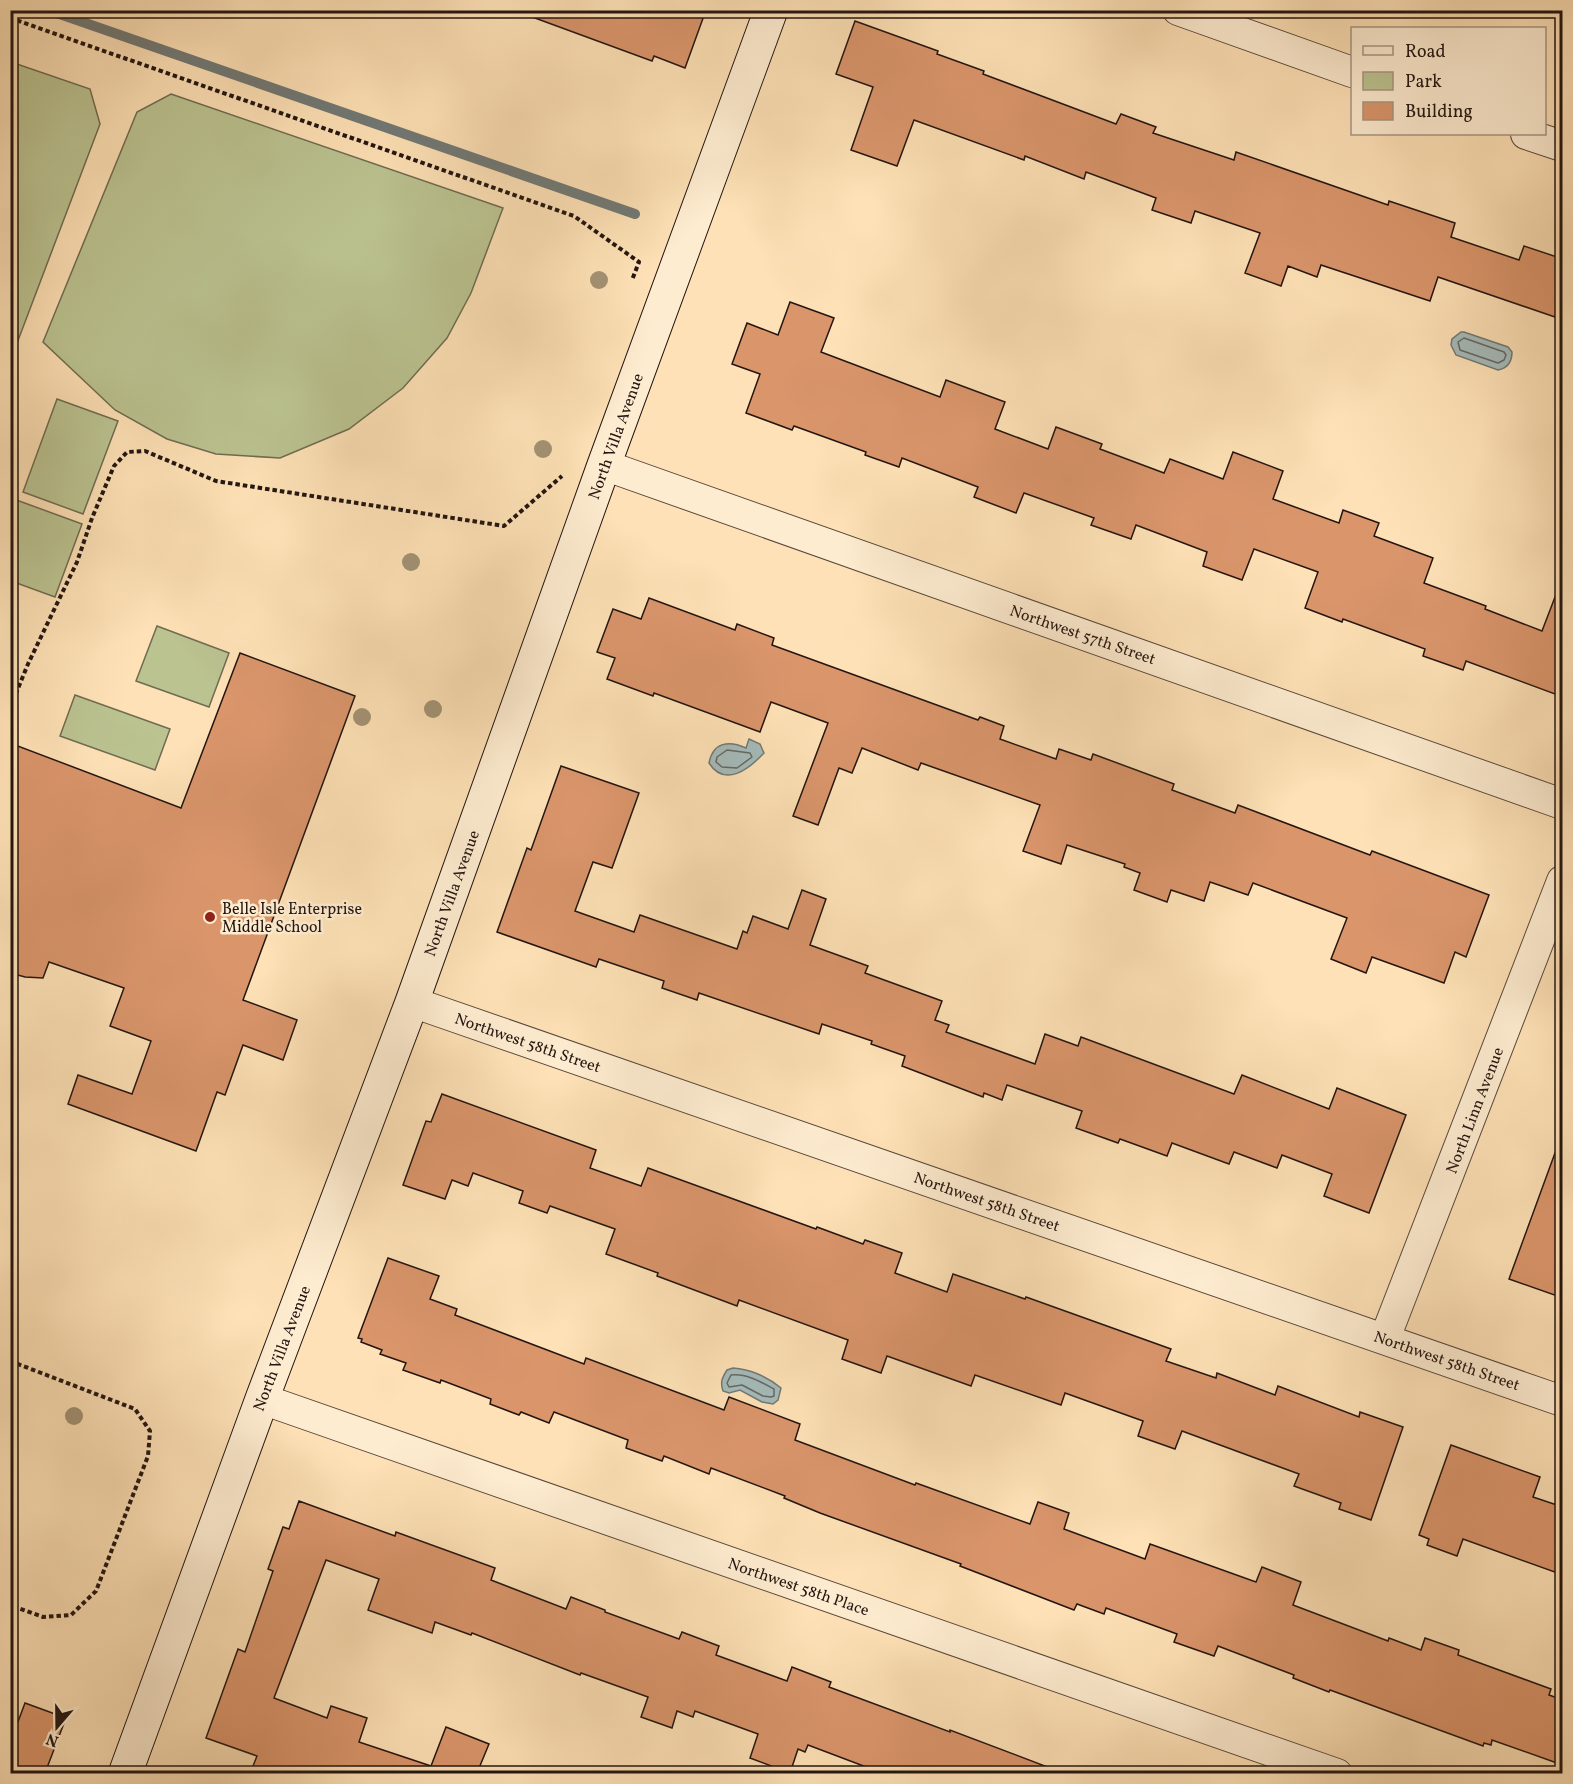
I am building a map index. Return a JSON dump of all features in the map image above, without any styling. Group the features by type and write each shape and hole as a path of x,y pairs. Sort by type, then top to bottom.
{"street":[{"name":"North Villa Avenue","path":"125,1773 261,1399 412,1002 604,465 771,10"},
{"path":"1179,10 1351,71"},
{"path":"1529,135 1563,146"},
{"name":"Northwest 57th Street","path":"604,465 1563,804"},
{"name":"North Linn Avenue","path":"1385,1338 1563,881"},
{"name":"Northwest 58th Street","path":"412,1002 1563,1401"},
{"name":"Northwest 58th Place","path":"261,1399 1337,1773"}],"path":[{"path":"10,18 574,216 639,262 631,284"},
{"path":"10,708 28,664 77,562 114,466 127,452 145,451 216,481 504,526 561,478 565,468"},
{"path":"10,1361 135,1409 150,1431 148,1456 96,1591 71,1615 43,1617 10,1605"}],"green space":[{"path":"11,62 90,89 100,124 11,359"},
{"path":"171,94 503,208 471,293 447,338 403,388 349,429 280,458 216,454 167,439 115,410 43,342 137,112"},
{"path":"57,399 118,421 83,514 23,492"},
{"path":"11,498 82,524 55,597 11,581"},
{"path":"157,626 229,653 209,707 136,681"},
{"path":"75,695 170,729 155,770 60,736"}],"water":[{"path":"1461,332 1508,347 1512,352 1509,364 1498,370 1456,355 1451,345 1452,339"},
{"path":"749,739 760,744 764,753 744,770 729,775 722,774 709,763 718,747 734,744 746,748"},
{"path":"733,1368 752,1372 776,1384 781,1388 778,1400 773,1404 762,1402 740,1390 729,1393 723,1391 723,1378 727,1370"}],"building":[{"path":"525,10 706,10 685,68 654,56 652,61 524,14"},
{"path":"855,21 938,51 937,54 984,71 983,74 1116,124 1121,114 1156,127 1153,133 1234,160 1236,152 1388,205 1389,201 1455,223 1451,237 1519,260 1524,246 1563,259 1563,295 1555,317 1438,277 1430,301 1321,265 1317,277 1288,266 1281,286 1245,273 1260,233 1195,211 1191,223 1152,210 1156,198 1086,172 1084,179 1025,156 1024,160 914,120 897,166 851,150 873,87 836,74"},
{"path":"790,302 834,318 821,352 940,397 946,380 1005,402 995,429 1048,449 1056,427 1102,444 1100,449 1164,473 1170,459 1223,479 1233,452 1283,471 1273,499 1339,523 1343,510 1379,523 1374,536 1433,558 1424,583 1486,606 1485,609 1542,631 1560,584 1563,584 1563,697 1466,661 1463,670 1423,656 1425,649 1343,619 1342,622 1305,608 1318,572 1254,549 1242,580 1203,566 1207,552 1136,525 1131,539 1091,525 1094,518 1024,493 1016,513 974,497 978,487 902,458 899,467 865,455 866,452 794,426 792,430 746,413 760,374 732,364 747,323 778,335"},
{"path":"649,598 735,630 737,624 774,638 772,645 978,720 980,717 1004,726 1000,739 1056,759 1059,749 1091,760 1093,754 1174,784 1172,790 1235,813 1238,805 1370,855 1372,851 1489,895 1466,957 1455,952 1444,983 1372,957 1366,973 1331,959 1347,918 1253,883 1248,895 1210,882 1204,901 1171,890 1167,902 1134,890 1140,873 1124,867 1125,864 1067,845 1061,864 1023,851 1040,805 921,763 918,770 862,748 852,773 839,768 818,825 793,816 828,723 771,702 760,732 654,693 653,696 607,679 615,658 597,652 613,609 641,619"},
{"path":"240,653 355,696 243,1000 297,1020 283,1060 243,1045 225,1095 217,1092 196,1151 68,1104 78,1075 132,1094 151,1041 110,1026 124,988 49,962 43,978 10,973 10,743 181,808"},
{"path":"561,766 639,793 612,868 593,862 575,911 634,932 640,915 737,949 743,931 747,933 753,916 788,929 802,890 826,899 810,945 868,966 865,973 942,1001 935,1020 949,1025 946,1032 1035,1064 1045,1034 1078,1046 1081,1037 1234,1094 1242,1075 1329,1109 1337,1088 1406,1115 1369,1213 1324,1196 1332,1174 1282,1155 1277,1168 1234,1152 1229,1164 1172,1143 1167,1156 1120,1139 1118,1143 1076,1128 1082,1111 1007,1085 1002,1100 984,1093 983,1097 902,1066 905,1056 871,1044 872,1041 822,1024 819,1034 699,993 697,1000 662,988 664,981 599,959 596,967 497,932 527,848 531,850"},
{"path":"442,1094 596,1150 590,1168 641,1186 648,1168 816,1229 817,1227 863,1244 865,1240 902,1253 895,1273 947,1292 953,1274 1025,1299 1026,1297 1171,1349 1166,1361 1216,1378 1217,1373 1275,1395 1278,1386 1359,1417 1360,1412 1403,1427 1371,1520 1339,1509 1341,1503 1294,1486 1299,1474 1182,1431 1175,1449 1138,1436 1143,1421 1065,1393 1061,1405 975,1375 971,1386 887,1356 881,1373 842,1359 848,1340 739,1300 737,1306 606,1254 615,1229 550,1206 547,1213 519,1203 523,1191 473,1173 468,1186 452,1180 445,1199 403,1185 426,1121 431,1122"},
{"path":"1559,1142 1563,1142 1563,1298 1509,1279"},
{"path":"388,1258 439,1276 430,1299 457,1309 455,1315 584,1364 586,1358 724,1410 729,1397 800,1424 795,1440 915,1485 916,1483 1030,1524 1038,1502 1069,1513 1064,1529 1145,1559 1150,1544 1256,1582 1262,1567 1301,1582 1293,1605 1388,1641 1389,1638 1421,1650 1425,1638 1459,1650 1458,1655 1551,1689 1549,1695 1563,1700 1563,1747 1557,1763 1492,1740 1491,1745 1484,1743 1483,1746 1330,1690 1329,1692 1293,1678 1294,1675 1218,1646 1214,1656 1174,1642 1177,1634 1106,1608 1104,1614 1077,1604 1074,1610 960,1566 961,1564 820,1513 784,1498 785,1496 711,1468 709,1474 664,1456 662,1461 626,1448 628,1440 554,1412 549,1423 521,1412 519,1415 490,1404 491,1399 441,1380 440,1383 403,1370 406,1363 380,1354 382,1350 361,1342 362,1339 358,1338"},
{"path":"1451,1445 1540,1477 1533,1497 1563,1507 1563,1575 1463,1539 1457,1556 1427,1545 1429,1539 1419,1535"},
{"path":"299,1501 395,1536 396,1532 495,1568 491,1580 566,1609 571,1597 679,1639 682,1632 719,1646 716,1655 787,1681 792,1667 831,1682 829,1687 950,1732 950,1730 1058,1771 1058,1773 882,1773 808,1745 805,1752 798,1749 790,1773 750,1758 758,1734 695,1711 693,1717 677,1711 672,1728 641,1717 648,1697 581,1673 580,1675 472,1633 471,1635 435,1622 432,1633 368,1610 379,1579 326,1560 274,1698 327,1718 331,1706 367,1718 359,1742 431,1766 446,1727 489,1744 477,1773 274,1773 253,1766 257,1756 206,1738 238,1649 245,1652 273,1571 268,1569 283,1527 289,1529"},
{"path":"25,1703 66,1718 45,1773 10,1773 10,1725 16,1727"}],"waterway":[{"path":"48,10 635,214"}],"place":[{"name":"Belle Isle Enterprise Middle School","path":"210,917"}]}
